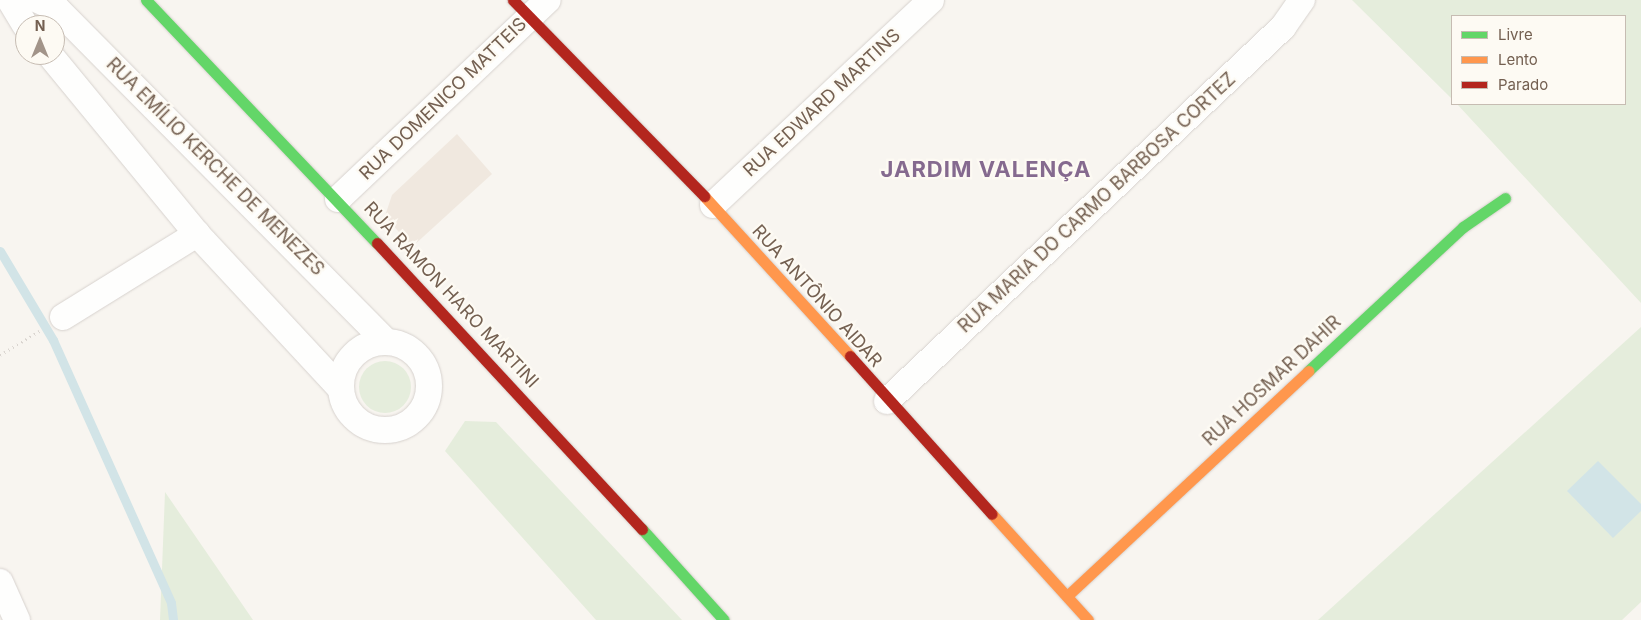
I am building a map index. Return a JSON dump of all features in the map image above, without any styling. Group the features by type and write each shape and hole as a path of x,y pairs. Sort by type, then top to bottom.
{"street":[{"path":"10,0 19,15"},
{"name":"RUA EMÍLIO KERCHE DE MENEZES","path":"38,0 56,8 387,342"},
{"name":"RUA RAMON HARO MARTINI","path":"146,0 338,199 724,620"},
{"name":"RUA DOMENICO MATTEIS","path":"338,199 521,9 548,0"},
{"name":"RUA EDWARD MARTINS","path":"713,205 931,0"},
{"name":"RUA MARIA DO CARMO BARBOSA CORTEZ","path":"886,401 1283,27 1302,0"},
{"name":"RUA ANTÔNIO AIDAR","path":"521,9 713,205 886,401 1088,620"},
{"path":"58,65 197,234 340,388 350,414 375,430 396,429 416,419 429,394 424,364 402,345 387,342 359,350 342,374 340,388"},
{"name":"RUA HOSMAR DAHIR","path":"1067,596 1463,227 1506,198"},
{"path":"63,317 197,234"},
{"path":"0,582 17,620"}],"path":[{"path":"0,355 63,317"}],"shaded area":[{"path":"457,134 492,174 412,247 385,216 392,195"},
{"path":"1598,461 1641,504 1641,511 1613,538 1567,491"}],"green space":[{"path":"1352,0 1641,0 1641,303 1458,105 1626,105 1626,15 1451,15 1451,98"},
{"path":"1641,327 1641,602 1622,620 1318,620"},
{"path":"380,361 390,361 404,368 411,382 411,392 404,406 390,413 380,413 370,409 363,402 359,392 359,382 363,372 370,365"},
{"path":"465,421 496,422 682,620 596,620 445,451"},
{"path":"165,492 253,620 160,620"}],"waterway":[{"path":"0,251 53,340 171,603 173,620"}],"traffic: fast":[{"path":"146,0 377,243"},
{"path":"1308,371 1463,227 1505,198"},
{"path":"642,529 724,620"}],"traffic: slow":[{"path":"704,196 850,356"},
{"path":"1067,596 1308,371"},
{"path":"992,514 1088,620"}],"traffic: jam":[{"path":"513,0 704,196"},
{"path":"377,243 642,529"},
{"path":"850,356 992,514"}],"district":[{"name":"JARDIM VALENÇA","path":"986,170"}]}
